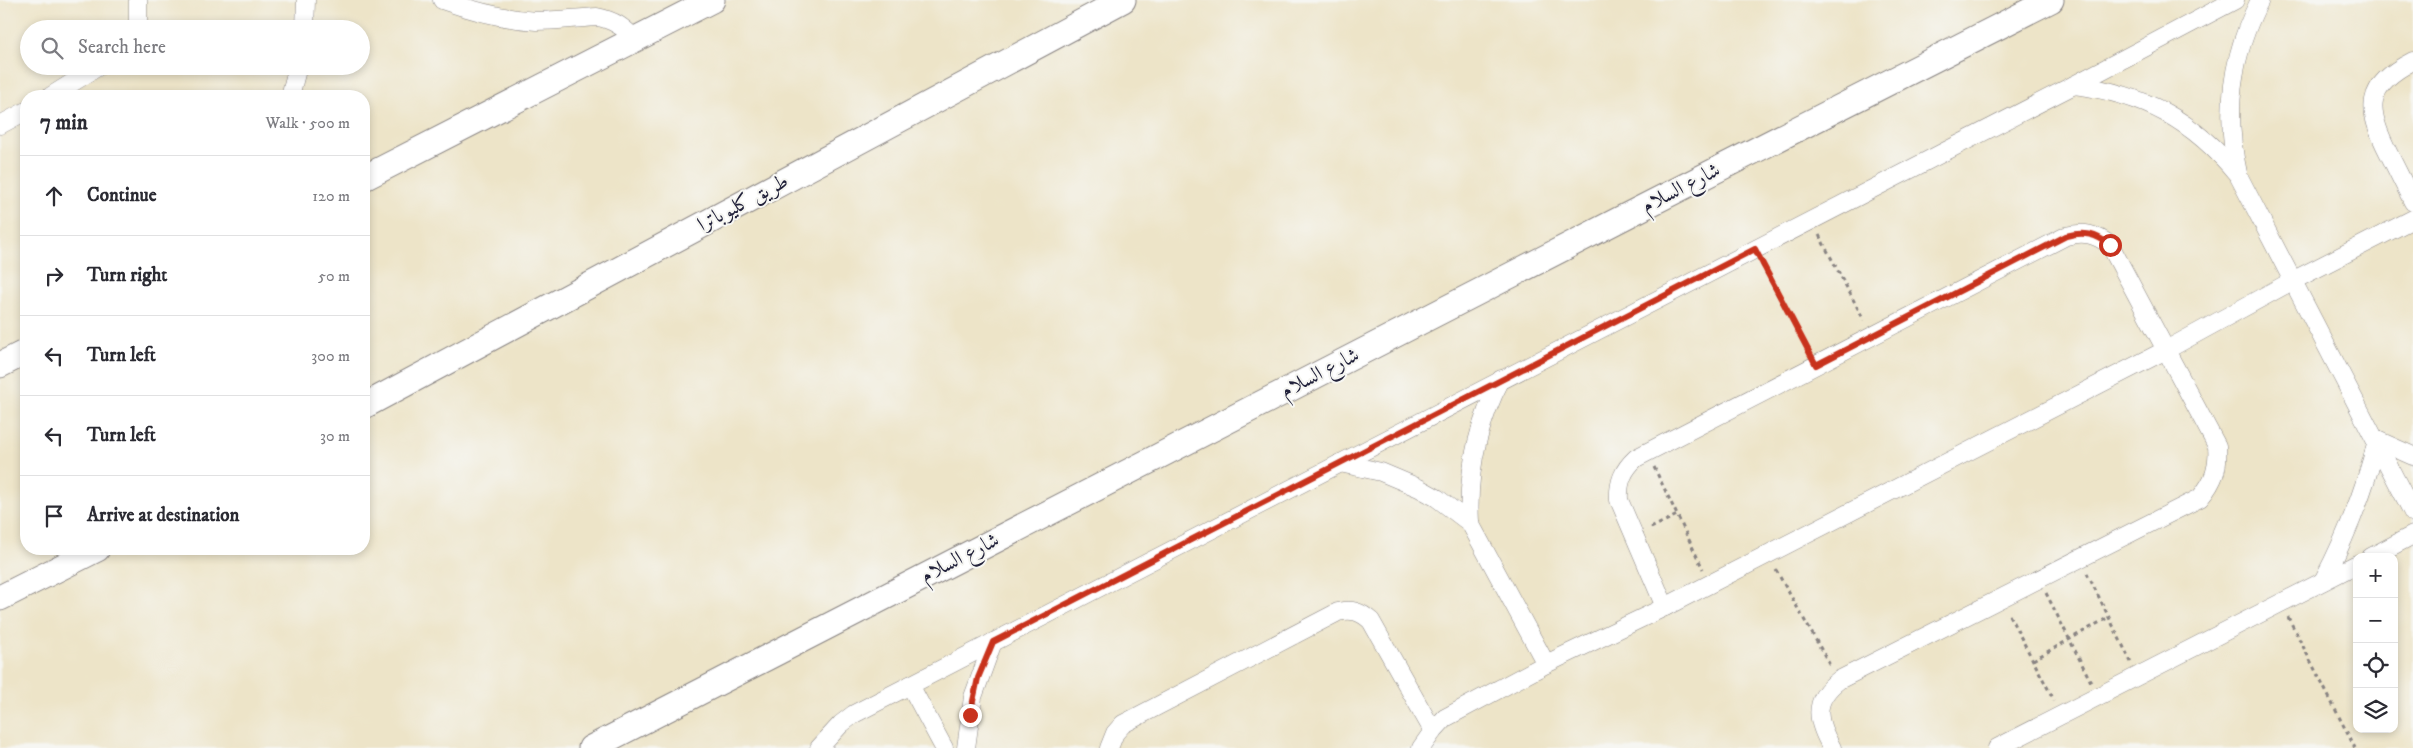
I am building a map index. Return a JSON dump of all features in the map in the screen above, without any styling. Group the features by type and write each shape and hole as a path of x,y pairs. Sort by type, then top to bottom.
{"main road":[{"path":"370,175 712,0"},
{"name":"شارع السلام","path":"591,748 2051,0"},
{"name":"طريق كليوباترا","path":"370,403 1110,4"},
{"path":"0,365 20,355"},
{"path":"0,598 85,555"}],"street":[{"path":"137,20 138,0"},
{"path":"305,20 306,0"},
{"path":"442,0 472,10 512,19 537,21 592,17 607,19 622,26 635,39"},
{"path":"819,748 835,729 854,714 2074,85 2235,0"},
{"path":"2238,176 2231,131 2232,85 2242,41 2260,0"},
{"path":"2413,61 2387,77 2378,90 2373,105 2373,120 2413,202"},
{"path":"61,90 85,75"},
{"path":"292,90 296,75"},
{"path":"2074,85 2117,92 2169,114 2210,144 2238,176 2294,280 2413,513"},
{"path":"0,124 20,114"},
{"path":"1421,748 1433,730 1445,718 1546,664 1665,606 2166,350 2294,280 2413,219"},
{"path":"1665,606 1622,511 1618,488 1627,466 1646,452 2066,236 2078,233 2090,234 2101,238 2110,245 2217,446 2218,461 2216,475 2210,486 2200,498 1839,680 1830,687 1820,707 1821,729 1832,748"},
{"path":"1470,523 1470,480 1477,438 1491,398 1501,379"},
{"path":"2377,440 2413,456"},
{"path":"2323,581 2356,513 2368,477 2377,440"},
{"path":"1340,463 1380,472 1419,488 1443,502 1470,523 1546,664"},
{"path":"2379,553 2413,535"},
{"path":"1997,748 2353,566"},
{"path":"1109,748 1115,734 1123,724 1338,612 1347,610 1364,614 1370,621 1433,730"},
{"path":"966,748 973,696 993,642"},
{"path":"910,685 944,748"}],"path":[{"path":"1811,220 1873,336"},
{"path":"1755,249 1816,365"},
{"path":"1646,452 1710,583"},
{"path":"1634,537 1677,515"},
{"path":"1767,554 1839,680"},
{"path":"2080,558 2138,676"},
{"path":"2039,579 2098,696"},
{"path":"2000,599 2062,715"},
{"path":"2281,603 2355,748"},
{"path":"2033,660 2109,617"}],"route":[{"path":"970,715 978,678 993,642 1755,249 1816,365 2066,236 2078,233 2090,234 2101,238 2110,245"}]}
